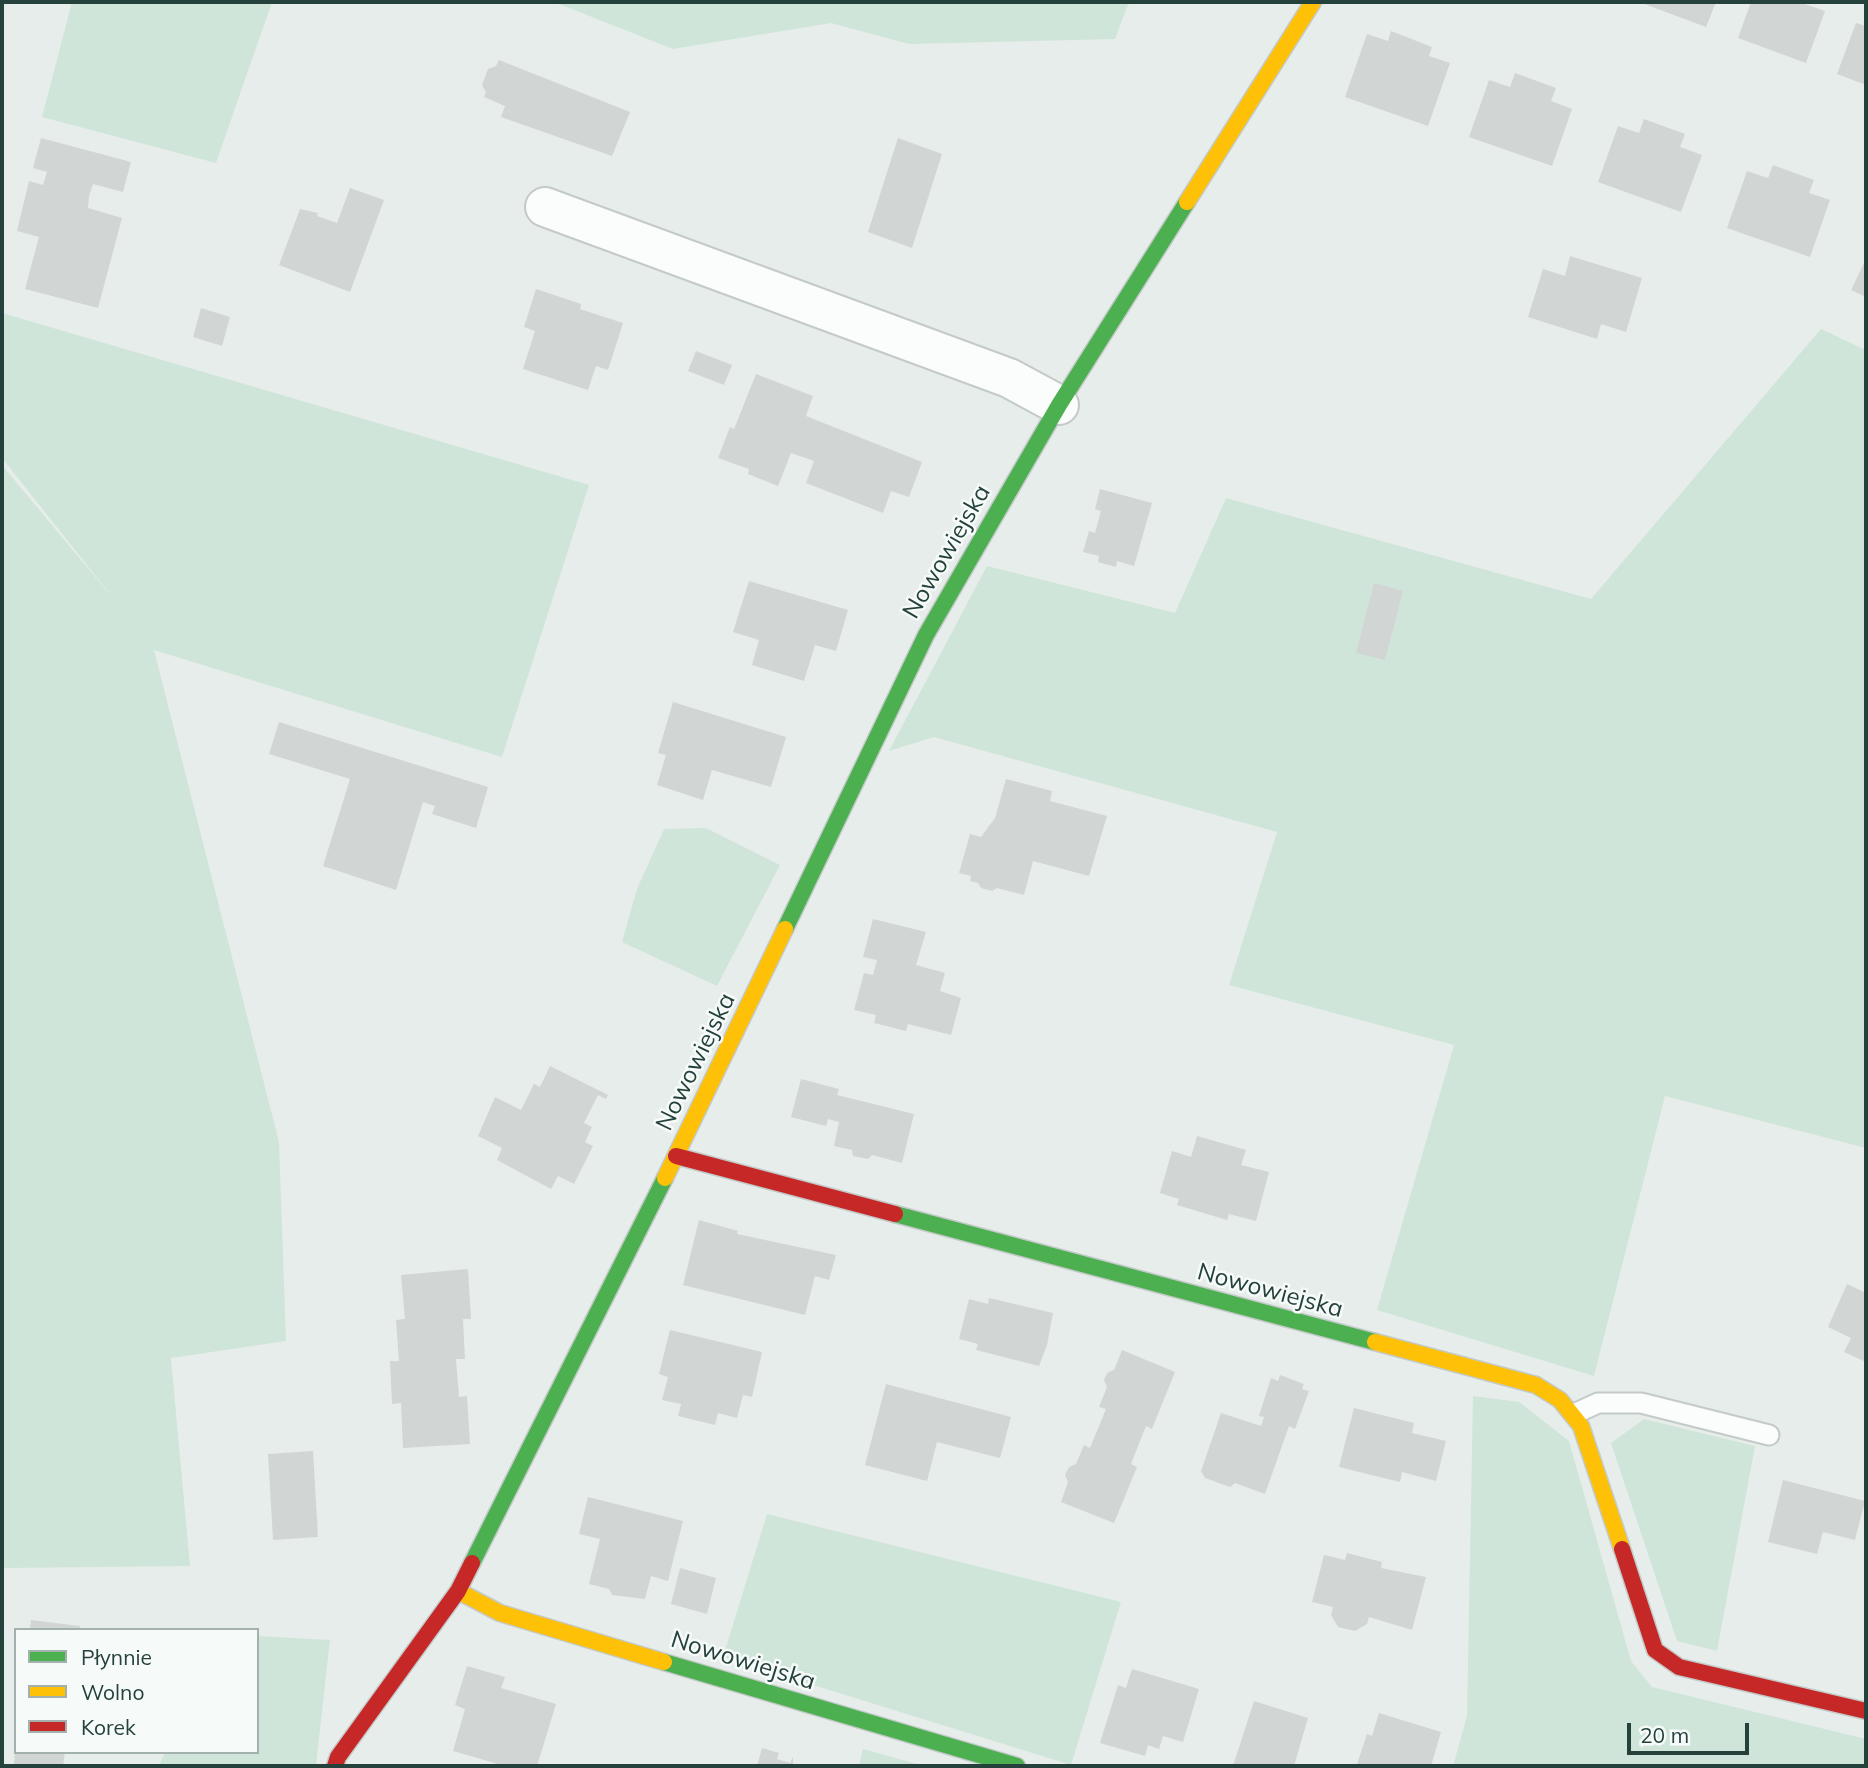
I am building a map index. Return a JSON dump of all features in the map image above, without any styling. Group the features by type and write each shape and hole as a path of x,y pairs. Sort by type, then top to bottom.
{"street":[{"name":"Nowowiejska","path":"335,1766 338,1757 458,1591 676,1156 926,635 1059,405 1313,2"},
{"path":"545,207 1009,378 1059,405"},
{"name":"Nowowiejska","path":"676,1156 1536,1385 1560,1400 1581,1426 1655,1650 1679,1667 1866,1712"},
{"name":"Nowowiejska","path":"458,1591 500,1613 1017,1766"}],"lane":[{"path":"1574,1414 1598,1403 1641,1403 1769,1435"}],"green space":[{"path":"72,2 272,2 216,163 42,117"},
{"path":"554,2 1129,2 1115,39 909,44 831,23 673,49"},
{"path":"2,313 589,485 502,757 154,650 279,1142 286,1341 171,1358 190,1566 2,1568 2,465 117,603 2,458"},
{"path":"1821,329 1866,350 1866,1148 1665,1096 1594,1376 1377,1310 1454,1045 1229,985 1277,832 934,737 889,751 987,566 1175,613 1226,498 1591,599"},
{"path":"706,828 780,865 717,986 622,942 637,889 664,829"},
{"path":"1473,1396 1519,1402 1569,1441 1631,1661 1652,1687 1866,1739 1866,1766 1453,1766 1467,1716"},
{"path":"1644,1419 1755,1446 1717,1651 1677,1641 1611,1443"},
{"path":"767,1514 1121,1602 1071,1765 723,1657"},
{"path":"259,1636 330,1640 316,1766 159,1766 164,1754 259,1754"},
{"path":"863,1749 924,1766 859,1766"}],"building":[{"path":"1639,2 1716,2 1706,27"},
{"path":"1751,2 1799,2 1825,11 1806,63 1738,38"},
{"path":"1856,23 1866,26 1866,85 1837,74"},
{"path":"1391,31 1432,47 1429,56 1450,63 1428,126 1345,97 1367,34 1388,41"},
{"path":"499,60 630,112 612,156 501,117 505,106 484,97 486,92 482,85 488,69 496,66"},
{"path":"1515,73 1556,88 1551,101 1572,109 1552,166 1469,137 1489,80 1510,87"},
{"path":"1644,119 1685,134 1680,147 1702,155 1681,212 1598,182 1618,126 1639,133"},
{"path":"41,138 131,162 123,192 93,184 89,196 88,208 122,218 98,308 25,289 39,237 17,231 29,181 43,185 47,172 33,168"},
{"path":"898,138 942,154 912,248 868,232"},
{"path":"1773,165 1814,180 1809,193 1830,200 1810,257 1727,228 1747,171 1768,178"},
{"path":"350,188 384,200 350,292 279,265 300,209 318,213 317,216 337,223"},
{"path":"1570,256 1642,278 1626,332 1601,324 1597,339 1528,317 1543,269 1565,276"},
{"path":"1866,259 1866,297 1851,290"},
{"path":"536,289 581,304 580,309 623,323 608,370 596,366 588,390 523,369 535,331 524,327"},
{"path":"201,308 230,317 222,346 193,337"},
{"path":"696,351 732,365 724,385 688,371"},
{"path":"756,374 813,396 806,416 922,462 909,497 891,491 883,513 806,483 814,461 791,453 778,486 748,474 749,469 718,458 730,427 734,429"},
{"path":"1100,489 1152,503 1134,566 1117,561 1116,567 1098,562 1099,556 1083,552 1089,531 1095,533 1101,511 1095,509"},
{"path":"749,581 848,610 836,651 815,645 804,681 752,665 759,640 733,632"},
{"path":"1374,583 1403,591 1385,660 1356,653"},
{"path":"673,702 786,737 771,787 712,770 703,800 657,785 666,755 658,753"},
{"path":"279,722 488,787 476,828 432,814 435,806 423,802 396,890 323,866 350,779 269,754"},
{"path":"1006,779 1052,791 1050,801 1107,816 1089,876 1033,861 1024,895 997,888 992,891 981,888 978,883 970,881 971,876 959,873 970,834 981,837 995,818"},
{"path":"873,919 926,932 916,965 945,973 940,991 961,998 951,1035 908,1024 906,1031 874,1023 876,1015 854,1010 864,973 873,975 877,960 863,957"},
{"path":"550,1066 608,1095 606,1099 598,1095 584,1123 592,1127 585,1142 593,1146 574,1184 558,1176 551,1189 497,1160 502,1148 478,1136 495,1097 521,1110 534,1084 540,1087"},
{"path":"801,1079 839,1089 837,1095 914,1114 902,1163 872,1155 868,1159 853,1156 852,1150 834,1146 839,1122 828,1119 826,1126 791,1117"},
{"path":"1197,1136 1246,1150 1241,1165 1269,1172 1256,1221 1229,1214 1227,1220 1177,1205 1179,1199 1160,1193 1172,1151 1191,1157"},
{"path":"699,1220 738,1231 737,1234 836,1255 829,1280 815,1276 805,1315 683,1285"},
{"path":"468,1269 471,1319 463,1319 465,1359 456,1359 459,1397 467,1396 470,1444 403,1448 401,1403 392,1404 390,1361 399,1361 396,1320 405,1319 401,1275"},
{"path":"1847,1284 1866,1293 1866,1362 1844,1352 1851,1338 1828,1327"},
{"path":"989,1298 1053,1313 1047,1345 1039,1366 976,1350 978,1344 959,1339 969,1299 988,1304"},
{"path":"670,1330 762,1352 752,1397 743,1395 737,1418 718,1413 715,1425 678,1416 681,1404 662,1400 668,1377 659,1374"},
{"path":"1122,1350 1175,1372 1152,1429 1146,1426 1131,1464 1137,1467 1114,1523 1061,1502 1068,1482 1065,1475 1069,1467 1076,1464 1084,1445 1090,1448 1106,1409 1099,1407 1107,1387 1104,1380 1107,1373 1114,1370"},
{"path":"1280,1375 1304,1384 1302,1389 1309,1391 1295,1429 1289,1426 1265,1494 1235,1483 1230,1487 1205,1478 1201,1471 1221,1413 1261,1426 1264,1417 1259,1416 1271,1378 1278,1381"},
{"path":"886,1384 1011,1417 1000,1458 937,1442 927,1481 865,1465"},
{"path":"1354,1408 1414,1423 1412,1433 1446,1441 1436,1481 1402,1472 1400,1482 1339,1467"},
{"path":"313,1451 318,1537 273,1540 268,1454"},
{"path":"1783,1480 1865,1501 1855,1540 1823,1532 1817,1554 1768,1542"},
{"path":"588,1497 683,1521 668,1581 651,1576 645,1599 612,1595 609,1589 589,1584 600,1539 579,1534"},
{"path":"1347,1553 1382,1562 1381,1568 1426,1577 1412,1630 1369,1617 1367,1624 1355,1631 1338,1627 1331,1615 1333,1607 1312,1602 1324,1555 1345,1560"},
{"path":"680,1568 716,1578 707,1614 671,1604"},
{"path":"31,1620 80,1626 80,1628 30,1628"},
{"path":"467,1666 505,1677 501,1688 556,1704 537,1766 505,1766 453,1751 465,1709 455,1705"},
{"path":"1132,1669 1199,1689 1183,1742 1163,1736 1159,1749 1148,1745 1145,1756 1100,1743 1118,1685 1126,1688"},
{"path":"1254,1701 1308,1718 1294,1766 1233,1766"},
{"path":"1379,1713 1441,1732 1431,1766 1357,1764 1367,1734 1372,1736"},
{"path":"762,1748 779,1753 777,1759 790,1763 793,1757 793,1764 798,1766 757,1766"},
{"path":"15,1754 65,1754 63,1766 14,1764"}],"traffic: fast":[{"path":"785,929 926,635 1059,405 1187,202"},
{"path":"472,1563 665,1178"},
{"path":"895,1214 1375,1342"},
{"path":"664,1662 1017,1766"}],"traffic: slow":[{"path":"1187,202 1313,2"},
{"path":"665,1178 785,929"},
{"path":"1375,1342 1536,1385 1560,1400 1581,1426 1622,1549"},
{"path":"458,1591 500,1613 664,1662"}],"traffic: jam":[{"path":"676,1156 895,1214"},
{"path":"1622,1549 1655,1650 1679,1667 1866,1711"},
{"path":"335,1766 338,1757 458,1591 472,1563"}]}
